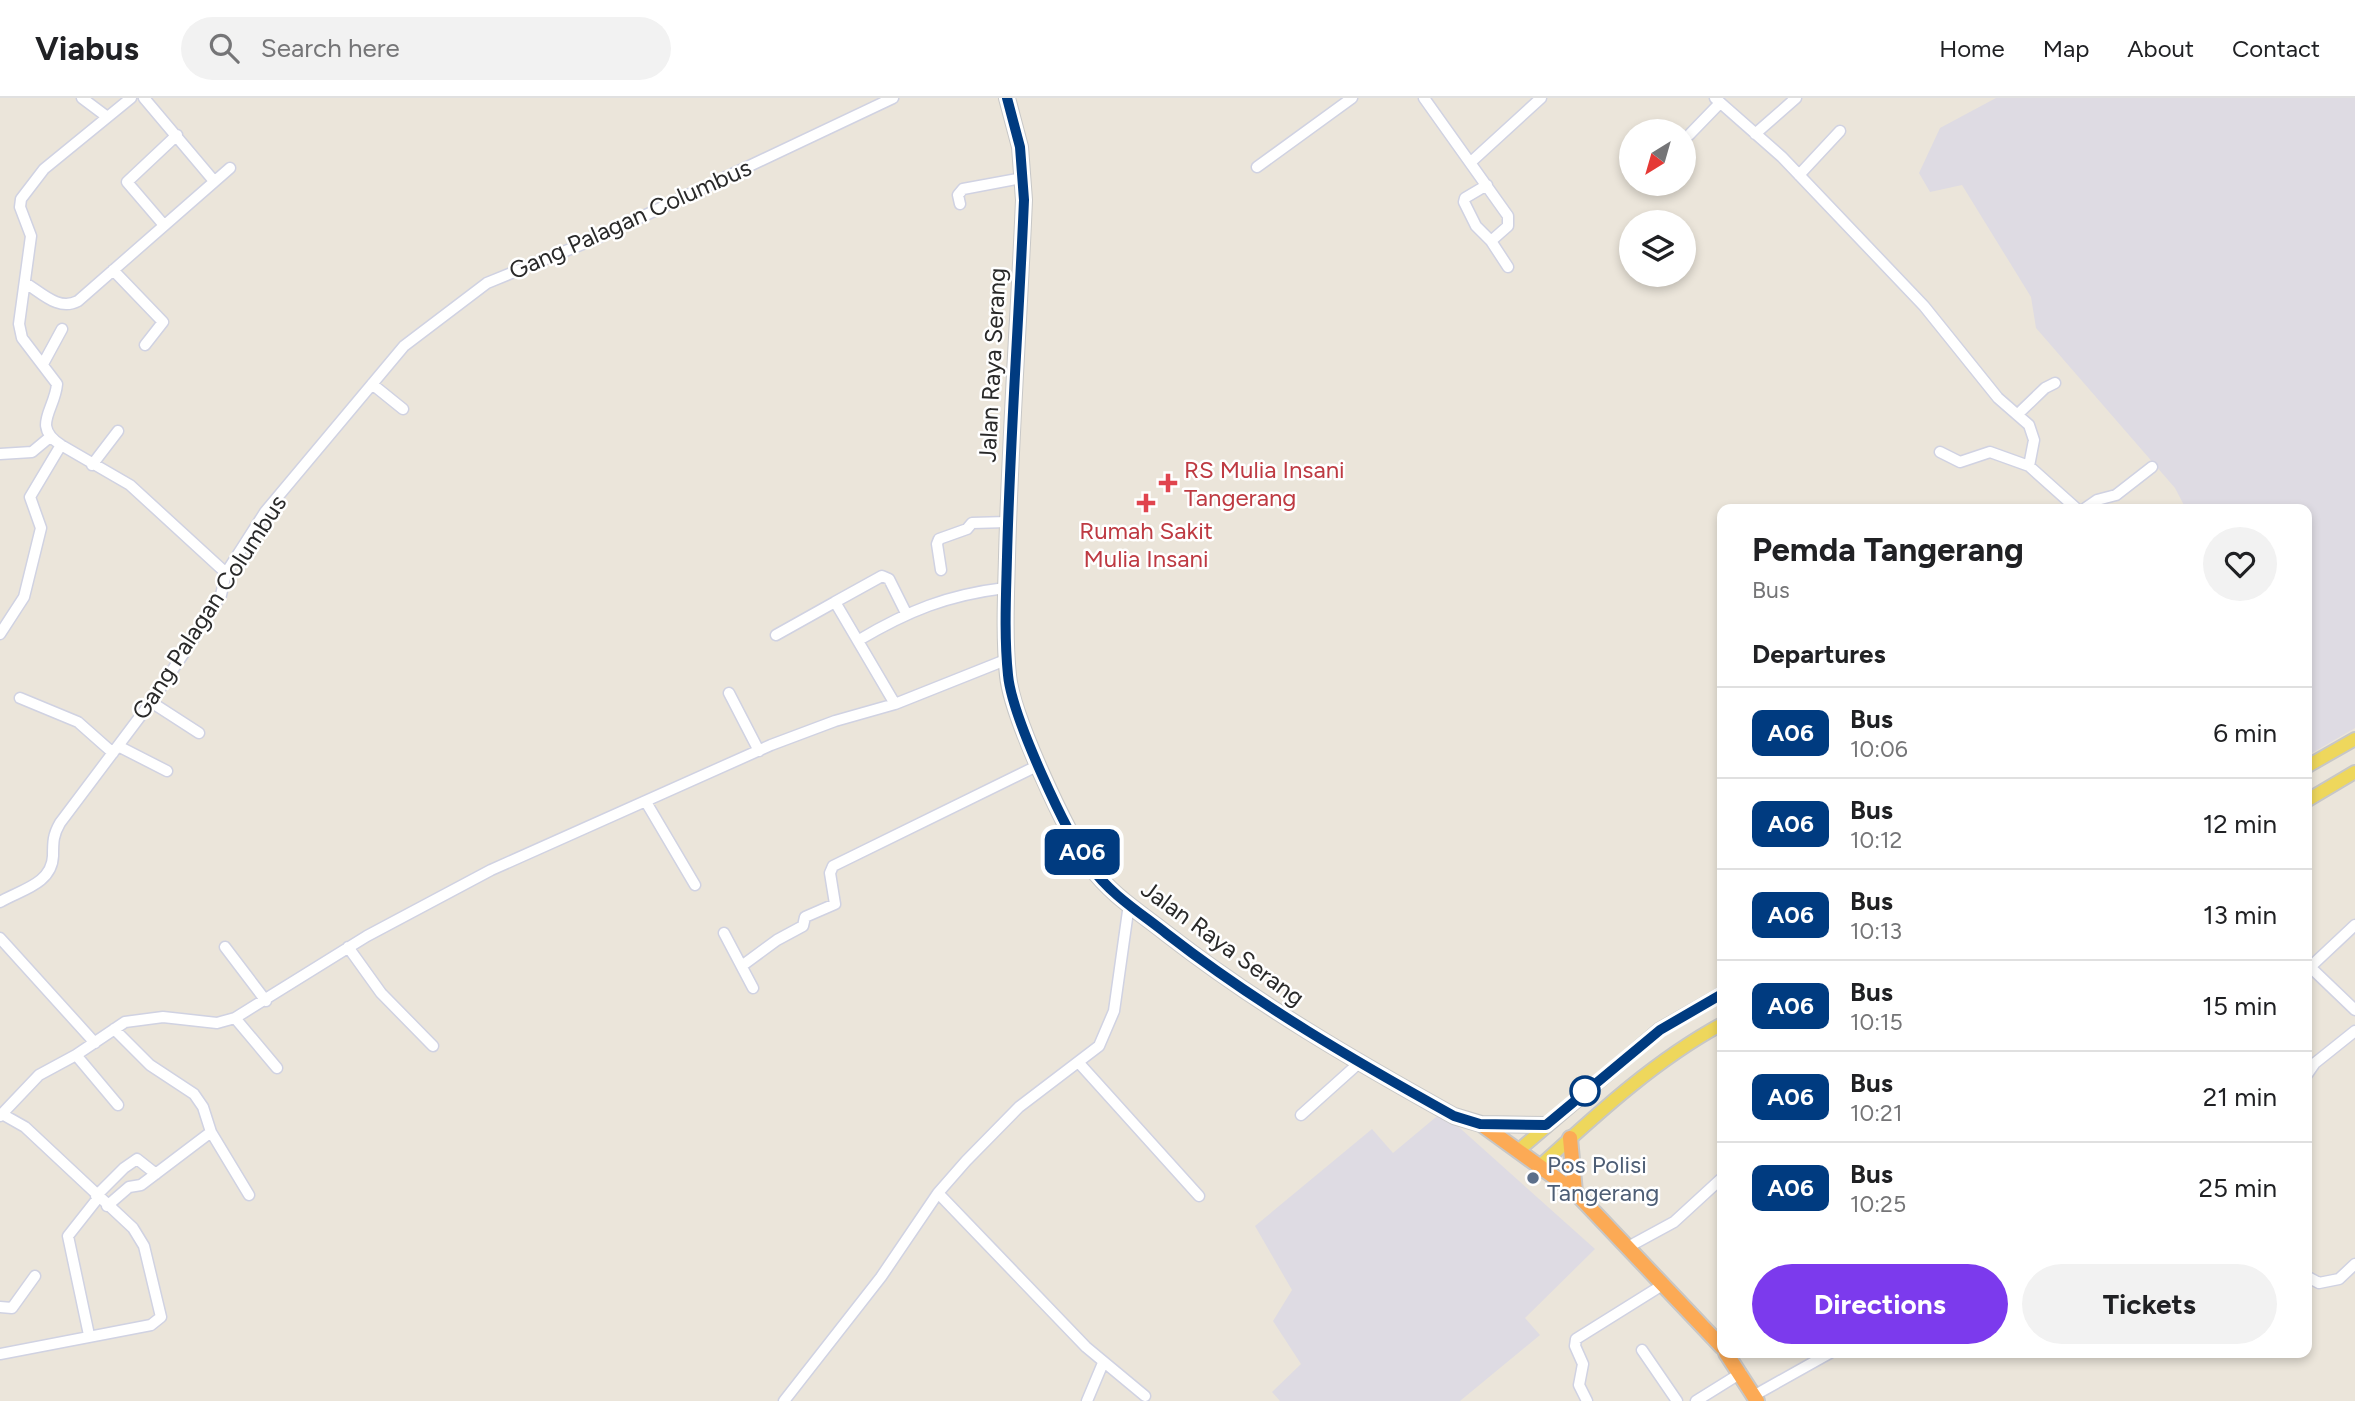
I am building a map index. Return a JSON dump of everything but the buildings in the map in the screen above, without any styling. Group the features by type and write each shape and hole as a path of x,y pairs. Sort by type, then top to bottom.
{"highway":[{"path":"999,98 1020,147"},
{"name":"Jalan Raya Serang","path":"1007,98 1020,147 1022,177 1021,278 1005,588 1008,678 1039,765 1069,830 1091,868 1129,904 1215,971 1279,1016 1359,1063 1454,1116 1480,1124 1575,1192 1717,1342"},
{"path":"1480,1124 1546,1125"},
{"path":"1570,1138 1575,1192"},
{"path":"1730,1358 1756,1398"}],"main road":[{"path":"2312,764 2355,739"},
{"path":"2312,797 2355,772"},
{"path":"1519,1150 1660,1030 1717,998"},
{"path":"1540,1166 1570,1138 1677,1051 1717,1027"}],"street":[{"path":"82,98 106,116"},
{"path":"131,98 44,169 21,198 20,207 32,236 19,324 22,338 57,384 46,426 50,437 92,465 130,485 226,573"},
{"path":"144,98 214,181"},
{"name":"Gang Palagan Columbus","path":"0,902 48,874 53,857 53,835 151,702 221,595 226,573 265,512 404,346 486,282 595,239 893,98"},
{"path":"1257,167 1352,98"},
{"path":"1424,98 1510,221 1491,241"},
{"path":"1471,162 1541,98"},
{"path":"1755,134 1796,98"},
{"path":"1696,127 1718,100 1799,175 1924,306 1998,398 2018,414 2033,432 2029,466"},
{"path":"1799,175 1840,131"},
{"path":"163,224 127,182 177,135"},
{"path":"27,284 59,304 70,306 230,168"},
{"path":"960,204 958,195 963,190 1022,177"},
{"path":"1487,185 1465,198 1464,202 1476,226 1491,241 1508,267"},
{"path":"113,270 163,322 145,345"},
{"path":"43,364 62,329"},
{"path":"2018,414 2029,402 2055,383"},
{"path":"372,384 403,409"},
{"path":"92,465 118,431"},
{"path":"0,454 32,452 50,437"},
{"path":"0,634 24,597 41,528 30,497 61,445"},
{"path":"1940,452 1961,462 1990,452 2029,466 2071,504"},
{"path":"2091,504 2116,495 2152,467"},
{"path":"941,570 939,539 967,529 972,523 1007,522"},
{"path":"776,635 882,576 889,579 906,612"},
{"path":"859,640 906,612 977,591 1005,588"},
{"path":"835,603 895,704"},
{"path":"0,1354 151,1325 161,1317 144,1246 132,1228 25,1127 1,1115 38,1075 96,1043 114,1029 140,1018 163,1017 217,1023 235,1018 348,947 491,870 758,751 835,721 895,704 1008,659"},
{"path":"729,693 758,751"},
{"path":"19,698 78,722 115,749 167,771"},
{"path":"151,702 199,733"},
{"path":"743,965 777,940 803,926 805,917 835,904 830,873 833,866 1039,765"},
{"path":"646,802 695,885"},
{"path":"784,1401 881,1277 938,1193 1019,1107 1099,1046 1114,1011 1129,904"},
{"path":"2312,963 2355,925"},
{"path":"724,933 753,988"},
{"path":"0,938 96,1043"},
{"path":"225,947 266,1001"},
{"path":"348,947 381,993 433,1046"},
{"path":"2312,971 2355,1010"},
{"path":"235,1018 277,1068"},
{"path":"114,1029 150,1065 194,1094 203,1107 211,1132 248,1195"},
{"path":"2312,1067 2355,1031"},
{"path":"76,1055 118,1105"},
{"path":"1079,1063 1199,1196"},
{"path":"1301,1115 1359,1063"},
{"path":"107,1206 129,1187 141,1185 211,1132"},
{"path":"89,1335 68,1236 97,1197 124,1168 138,1159 156,1174"},
{"path":"1628,1247 1674,1222 1717,1183"},
{"path":"938,1193 1103,1363 1144,1396"},
{"path":"2312,1279 2319,1283 2339,1279 2355,1264"},
{"path":"0,1307 13,1307 35,1276"},
{"path":"1587,1401 1579,1385 1583,1364 1575,1346 1576,1339 1664,1284"},
{"path":"1642,1350 1676,1401"},
{"path":"1756,1398 1822,1358"},
{"path":"1091,1400 1103,1363"},
{"path":"1696,1401 1741,1373"}],"shaded area":[{"path":"1996,98 2355,98 2355,728 2312,753 2312,504 2183,504 2175,488 2036,328 2031,297 1962,185 1930,192 1919,173 1940,128"},
{"path":"1442,1112 1595,1249 1525,1318 1540,1335 1460,1401 1280,1401 1272,1392 1301,1364 1273,1321 1292,1290 1255,1226 1372,1129 1393,1153"}],"bus line":[{"name":"A06","path":"1007,98 1020,147 1024,200 1007,522 1004,624 1008,678 1032,751 1069,830 1091,868 1129,904 1215,971 1279,1016 1454,1116 1480,1124 1546,1125 1660,1030 1717,997"}],"place":[{"name":"RS Mulia Insani Tangerang","path":"1168,483"},
{"name":"Rumah Sakit Mulia Insani","path":"1146,503"},
{"name":"Pos Polisi Tangerang","path":"1533,1178"}]}
